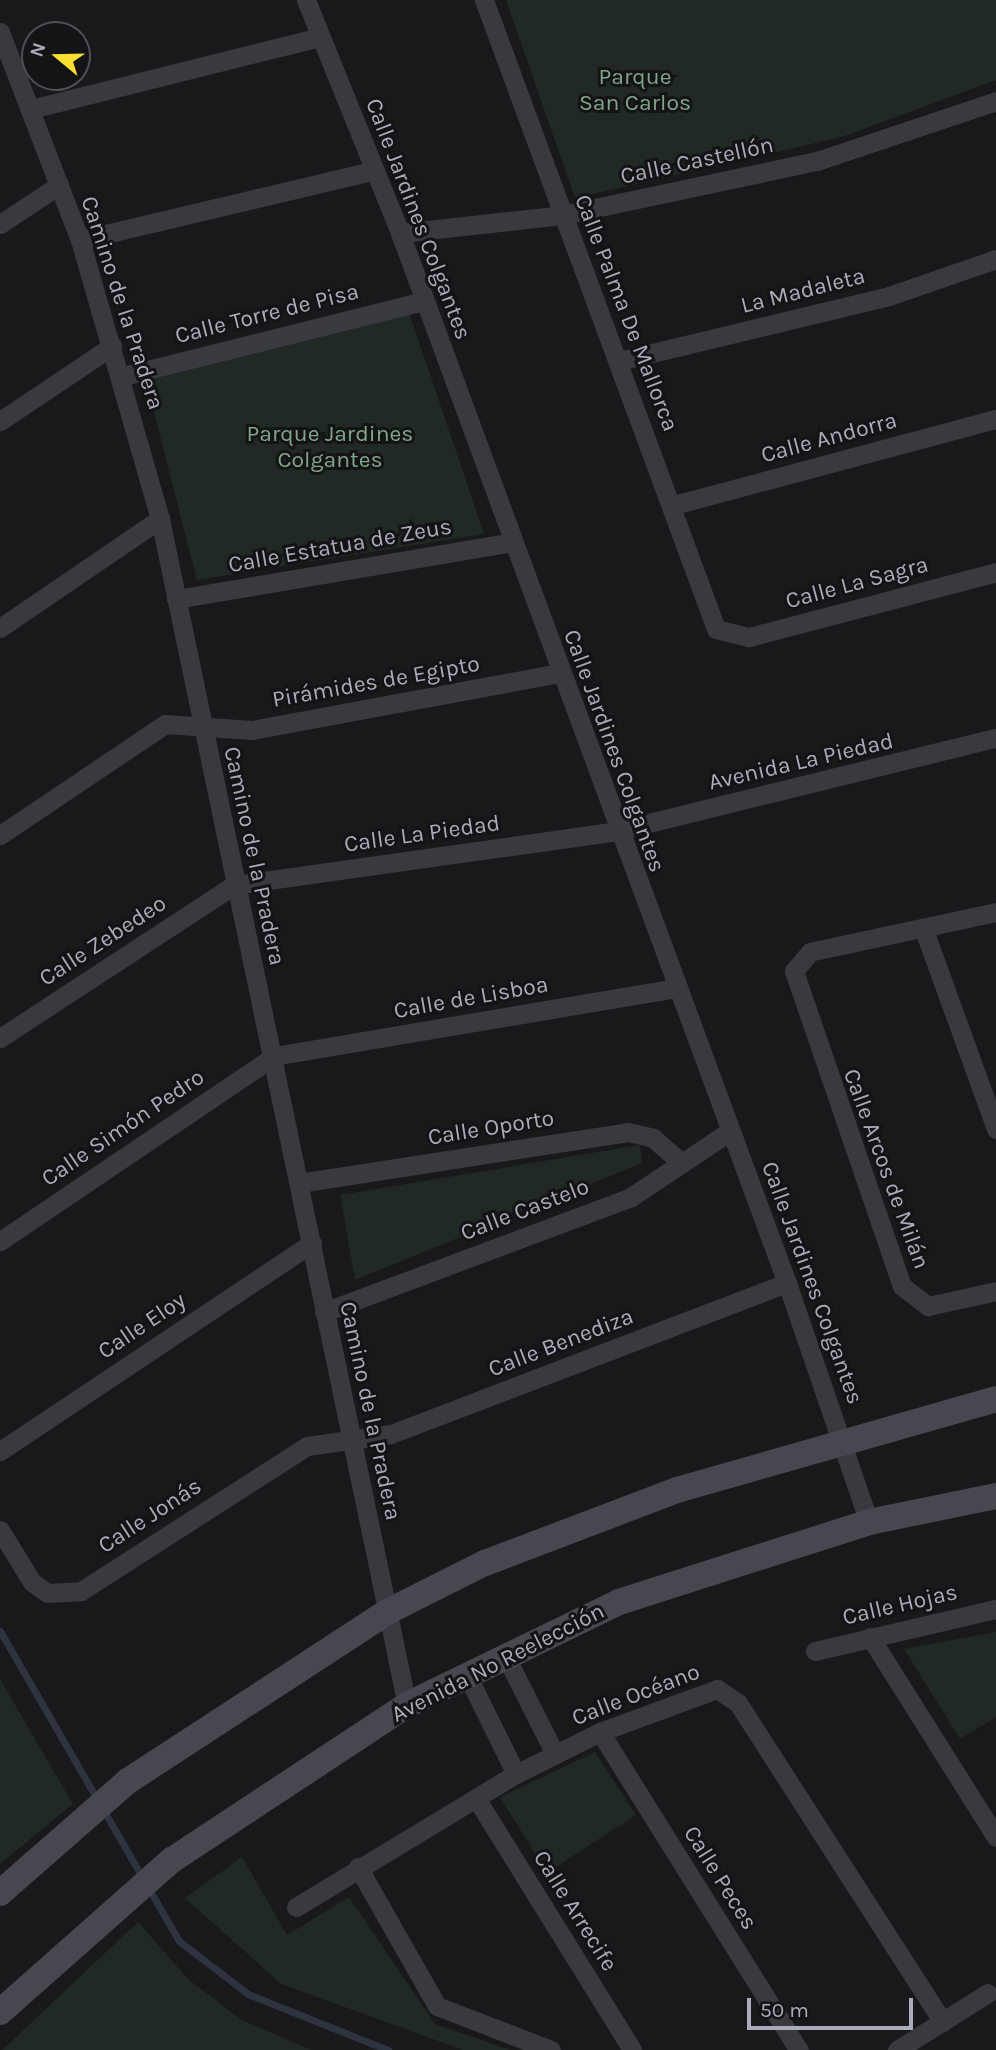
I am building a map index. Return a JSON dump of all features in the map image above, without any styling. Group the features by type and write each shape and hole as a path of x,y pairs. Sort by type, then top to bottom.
{"main road":[{"path":"0,1893 128,1781 387,1612 511,1553 677,1490 842,1438 996,1399"},
{"name":"Avenida No Reelección","path":"0,2012 172,1860 407,1705 505,1655 619,1602 869,1522 996,1496"}],"street":[{"name":"Calle Jardines Colgantes","path":"306,0 400,233 616,831 787,1283 869,1522"},
{"name":"Calle Palma De Mallorca","path":"484,0 562,215 674,505 706,614 730,636"},
{"name":"Camino de la Pradera","path":"0,32 80,240 123,376 160,519 234,886 274,1056 324,1312 407,1705"},
{"path":"31,109 320,37"},
{"name":"Calle Castellón","path":"400,233 562,215 817,161 996,100"},
{"path":"80,240 374,170"},
{"path":"0,224 59,185"},
{"name":"La Madaleta","path":"618,361 888,296 996,259"},
{"name":"Calle Torre de Pisa","path":"123,376 424,300"},
{"path":"0,421 112,346"},
{"name":"Calle Andorra","path":"674,505 996,419"},
{"path":"0,628 160,519"},
{"name":"Calle Estatua de Zeus","path":"176,599 512,542"},
{"name":"Calle La Sagra","path":"730,636 749,637 996,572"},
{"name":"Pirámides de Egipto","path":"0,835 150,730 165,724 252,730 559,673"},
{"name":"Avenida La Piedad","path":"616,831 996,738"},
{"name":"Calle La Piedad","path":"234,886 616,831"},
{"name":"Calle Zebedeo","path":"0,1038 234,886"},
{"path":"996,912 924,930 996,1129"},
{"name":"Calle Arcos de Milán","path":"924,930 810,953 794,971 902,1286 928,1306 996,1291"},
{"name":"Calle de Lisboa","path":"274,1056 677,988"},
{"name":"Calle Simón Pedro","path":"0,1241 274,1056"},
{"name":"Calle Castelo","path":"324,1312 631,1196 730,1130"},
{"name":"Calle Oporto","path":"299,1183 628,1132 653,1138 681,1162"},
{"name":"Calle Eloy","path":"0,1451 312,1243"},
{"name":"Calle Benediza","path":"351,1440 406,1429 787,1283"},
{"name":"Calle Jonás","path":"0,1530 32,1583 47,1593 81,1591 289,1454 351,1440"},
{"name":"Calle Hojas","path":"815,1651 996,1609"},
{"path":"870,1637 996,1837"},
{"path":"505,1655 555,1754"},
{"path":"467,1675 516,1774"},
{"name":"Calle Océano","path":"296,1907 358,1867 555,1754 600,1732 702,1690 728,1694 943,2022"},
{"name":"Calle Peces","path":"600,1732 799,2050"},
{"name":"Calle Arrecife","path":"476,1798 632,2050"},
{"path":"358,1867 437,2006 551,2050"},
{"path":"897,2050 988,1993"}],"green space":[{"name":"Parque San Carlos","path":"506,0 996,0 996,80 842,137 575,198"},
{"name":"Parque Jardines Colgantes","path":"409,312 484,534 197,580 146,381"},
{"path":"640,1145 642,1163 355,1280 340,1195"},
{"path":"996,1632 996,1717 960,1739 904,1649"},
{"path":"0,1679 73,1804 0,1864"},
{"path":"595,1752 636,1815 547,1873 500,1797"},
{"path":"242,1857 287,1935 349,1897 435,2024 511,2050 463,2050 281,1984 185,1898"},
{"path":"138,1922 188,1979 242,2020 312,2050 2,2050"}],"waterway":[{"path":"0,1631 179,1941 248,1994 388,2050"}]}
